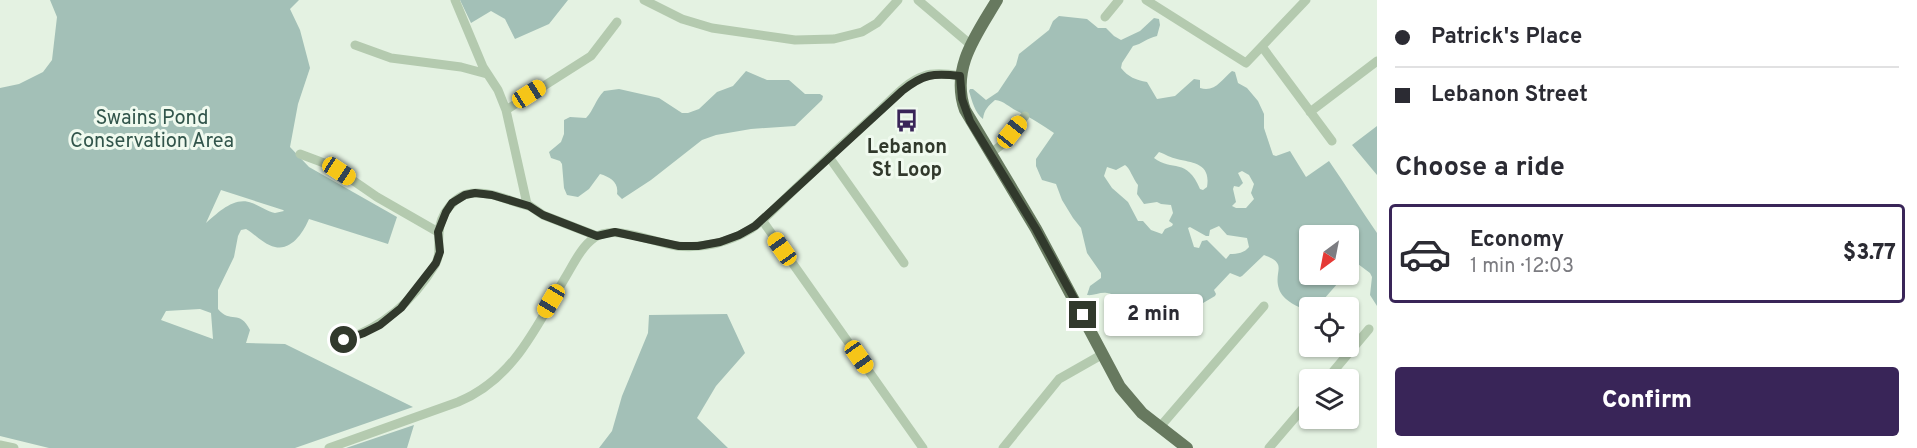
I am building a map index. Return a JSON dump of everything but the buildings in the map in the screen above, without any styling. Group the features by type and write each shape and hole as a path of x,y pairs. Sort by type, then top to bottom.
{"main road":[{"path":"997,0 971,45 960,76 960,93 965,110 1036,229 1127,397 1159,428 1187,448"}],"street":[{"path":"455,0 487,74 495,85 506,110 524,194 529,206"},
{"path":"644,0 682,19 712,28 795,40 834,39 862,32 880,20 898,0"},
{"path":"918,0 971,45"},
{"path":"1105,17 1119,0"},
{"path":"1146,0 1246,63 1263,48 1306,0"},
{"path":"506,110 591,56 618,22"},
{"path":"355,45 391,58 461,67 487,74"},
{"path":"1263,48 1332,141"},
{"path":"1310,112 1377,61"},
{"path":"329,448 458,402 482,391 495,381 522,349 583,250 597,236 615,232 666,244 698,246 720,242 739,235 762,220 884,105 919,78 932,74 960,76"},
{"path":"991,153 1000,146 1025,116"},
{"path":"300,154 332,166 377,197 438,232"},
{"path":"829,157 904,263"},
{"path":"344,340 380,325 401,308 436,263 440,252 438,232 446,212 452,203 465,195 475,193 492,195 529,206 543,215 597,236"},
{"path":"762,220 923,448"},
{"path":"1159,428 1264,306"},
{"path":"1335,369 1369,328"},
{"path":"1003,448 1059,379 1102,354"},
{"path":"1269,448 1299,412"},
{"path":"0,445 14,448"}],"green space":[{"name":"Swains Pond Conservation Area","path":"50,0 299,0 290,9 300,30 310,68 298,104 290,147 309,167 397,217 388,244 309,219 292,243 281,247 267,244 246,229 241,230 234,257 218,290 218,309 227,316 239,318 246,324 250,330 246,343 285,344 413,407 295,448 49,448 0,436 0,88 19,84 43,72 52,60 57,17","holes":["221,190 283,210 284,211 275,213 245,201 221,210 206,223","200,309 211,313 213,339 161,320 166,311"]},
{"path":"460,0 568,0 549,24 515,39 505,19 491,11 471,23"},
{"path":"1059,16 1087,19 1098,28 1106,28 1121,40 1140,31 1154,18 1159,19 1157,36 1133,46 1121,68 1133,78 1147,82 1157,99 1175,96 1194,79 1200,80 1200,88 1210,89 1232,71 1235,72 1238,83 1247,88 1258,101 1264,114 1264,128 1273,155 1290,151 1306,177 1329,161 1377,233 1377,306 1370,295 1372,277 1359,265 1359,225 1299,225 1299,285 1336,285 1326,297 1299,297 1299,307 1281,293 1278,283 1278,265 1272,258 1264,255 1242,276 1230,273 1214,290 1215,296 1198,306 1182,327 1174,328 1160,315 1156,319 1153,330 1146,333 1142,331 1142,321 1117,297 1107,293 1087,295 1090,286 1101,278 1101,273 1087,253 1081,228 1062,200 1056,184 1042,180 1036,166 1036,159 1054,133 1031,118 995,100 988,106 983,119 976,110 969,91 973,89 986,100 998,92 1016,65 1019,54 1049,30 1053,21","holes":["1159,152 1200,166 1206,173 1207,187 1200,189 1190,173 1154,158","1125,165 1138,185 1137,194 1144,204 1157,202 1171,205 1173,213 1169,221 1173,224 1162,234 1151,230 1143,221 1138,221 1128,202 1112,188 1104,176 1107,167 1116,170","1242,171 1249,175 1254,184 1251,193 1254,199 1246,208 1236,208 1232,206 1236,202 1233,189 1234,186 1239,187 1243,183 1238,173","1219,226 1227,235 1247,238 1249,247 1241,253 1230,254 1226,259 1207,240 1202,241 1199,248 1194,247 1188,228 1209,236 1210,230"]},
{"path":"746,71 767,80 789,80 805,94 820,94 823,96 822,100 795,126 751,129 716,135 702,140 651,180 622,199 617,194 617,186 613,181 600,174 589,189 578,197 567,195 564,188 562,164 551,158 549,152 561,142 564,134 564,120 570,117 586,118 604,91 619,89 659,98 682,113 688,113 699,109 717,92 733,86"},
{"path":"1377,126 1377,175 1352,145"},
{"path":"727,314 745,353 716,386 697,418 728,448 599,448 612,431 622,396 648,333 649,315"},
{"path":"414,425 407,448 346,448"}],"place":[{"name":"Lebanon St Loop","path":"907,120"}],"route":[{"path":"344,340 380,325 401,308 426,279 440,252 438,232 446,212 452,203 465,195 475,193 492,195 529,206 551,219 597,236 608,232 624,233 679,246 698,246 720,242 755,226 861,126 919,78 932,74 960,76 962,99 970,121 1036,229 1083,315"}]}
